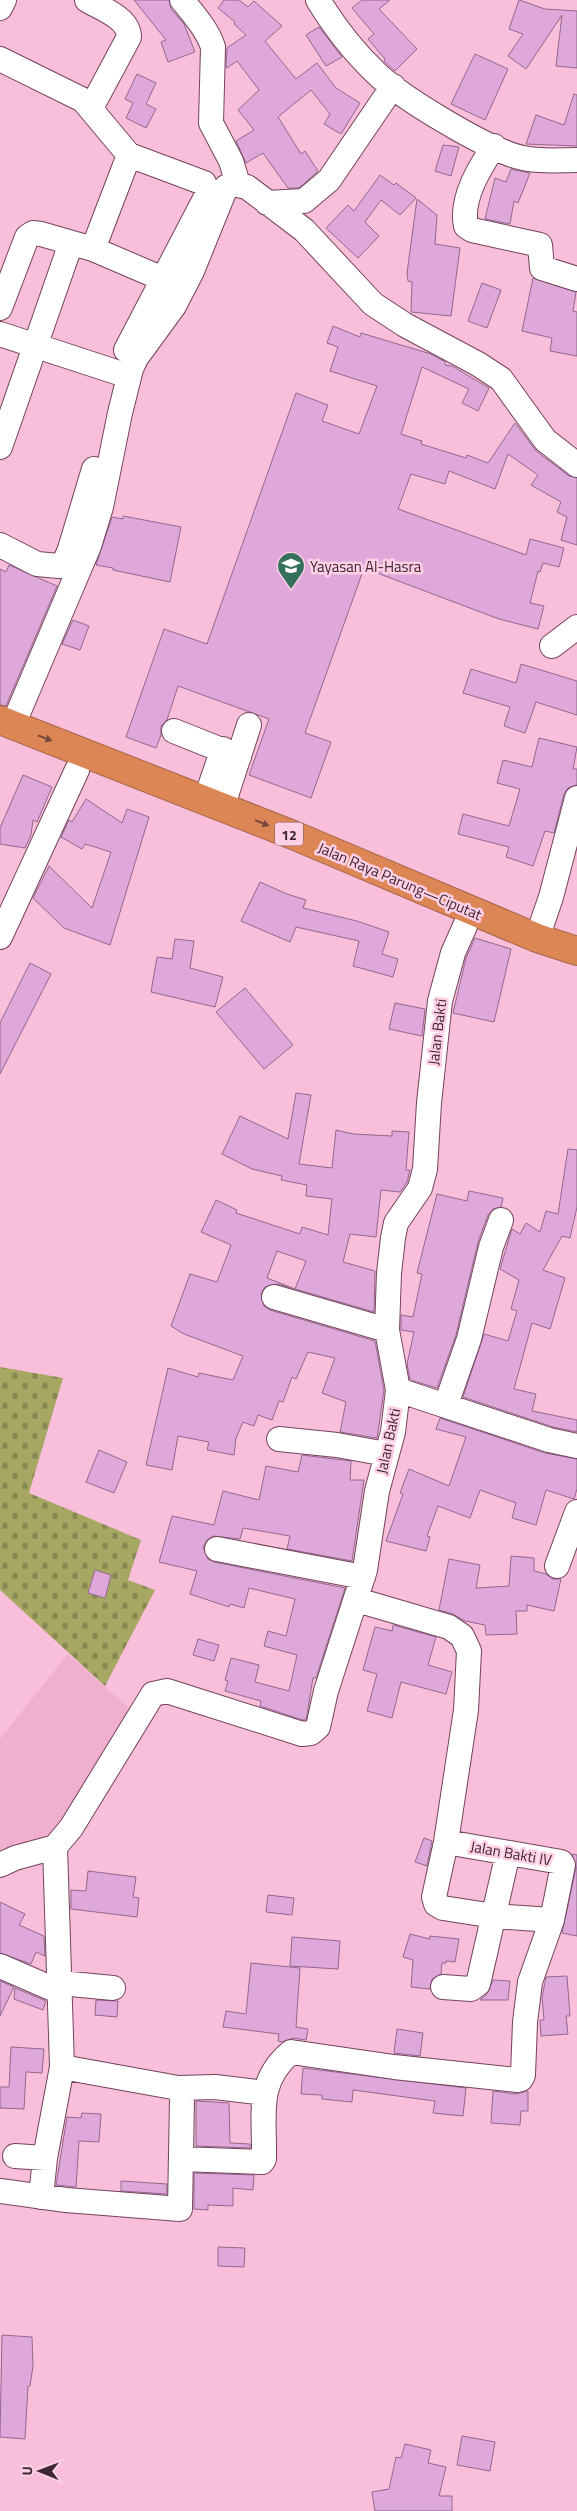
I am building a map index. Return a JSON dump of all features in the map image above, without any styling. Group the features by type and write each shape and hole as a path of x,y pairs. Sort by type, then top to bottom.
{"highway":[{"name":"Jalan Raya Parung—Ciputat","path":"4,728 77,770 212,809 465,926 577,967"},
{"name":"Jalan Raya Parung—Ciputat","path":"4,728 537,938 577,952"}],"street":[{"path":"0,8 4,0"},
{"path":"87,0 123,22 129,30 129,37 91,108"},
{"path":"182,0 208,32 213,47 210,97 211,123 231,162 238,184"},
{"path":"328,4 376,73 426,109 472,136 523,158 577,160"},
{"path":"0,59 83,100 129,155 204,183 208,193 116,372 91,481 65,561 59,566 44,566 0,545"},
{"path":"267,203 304,201 329,180 393,86"},
{"path":"494,146 480,167 468,200 466,226 472,230 540,245 542,268 577,278"},
{"path":"0,447 35,346 82,246 129,155"},
{"path":"4,728 90,546 101,507 131,369 136,358 174,306 192,270 226,187 238,184 247,186 304,230 373,304 404,326 478,364 501,379 515,394 533,426 545,440 577,465"},
{"path":"0,308 27,237 33,234 41,234 82,246 164,279"},
{"path":"0,334 116,372"},
{"path":"552,646 577,627"},
{"path":"212,809 231,753 249,725"},
{"path":"174,731 231,753"},
{"path":"0,937 77,770"},
{"path":"537,938 551,897 577,798"},
{"name":"Jalan Bakti","path":"56,1847 71,1828 152,1694 167,1691 302,1734 311,1733 318,1727 332,1672 363,1577 377,1491 393,1432 398,1390 387,1330 389,1273 393,1238 396,1222 420,1188 425,1169 429,1103 440,1001 453,953 465,926"},
{"path":"444,1405 469,1339 480,1300 490,1247 500,1220"},
{"path":"274,1297 387,1330"},
{"path":"398,1390 550,1440 577,1446"},
{"path":"279,1439 337,1445 386,1454"},
{"path":"557,1566 577,1512"},
{"path":"217,1548 363,1577"},
{"path":"356,1600 449,1627 462,1636 469,1651 466,1710 446,1842 434,1897 436,1904 443,1908 494,1916 552,1920"},
{"name":"Jalan Bakti IV","path":"265,2093 270,2074 291,2052 394,2067 521,2079 530,1982 552,1920 563,1865 561,1862 446,1842"},
{"path":"0,1865 15,1858 56,1847 62,2067 45,2158 41,2197"},
{"path":"443,1986 472,1989 478,1984 508,1853"},
{"path":"0,1966 60,1988 113,1988"},
{"path":"62,2067 178,2088 215,2087 265,2093 264,2159 262,2162 181,2159"},
{"path":"0,2191 41,2197 180,2209 182,2098 178,2088"},
{"path":"15,2156 45,2158"}],"shaded area":[{"path":"68,1654 132,1711 45,1848 0,1853 0,1739"}],"green space":[{"path":"0,1367 63,1378 29,1493 141,1540 128,1580 155,1590 105,1686 0,1590"}],"building":[{"path":"134,0 169,0 171,9 184,24 195,52 168,62 161,42 166,40"},
{"path":"224,0 239,0 248,7 254,1 282,26 265,41 296,79 317,63 336,88 360,103 341,134 324,124 330,114 311,90 278,117 301,154 305,151 318,171 299,188 288,188 263,153 246,163 236,141 254,130 238,110 259,90 237,61 227,68 226,66 227,48 246,35 234,24 235,22 218,8"},
{"path":"362,0 390,0 379,9 417,49 395,71 384,61 385,59 368,39 374,34 352,8"},
{"path":"519,0 545,9 577,11 577,68 556,66 562,15 526,69 508,56 523,34 509,29"},
{"path":"319,27 342,57 326,66 306,35"},
{"path":"475,54 508,69 485,120 451,104"},
{"path":"137,74 156,83 146,104 156,109 146,128 126,118 133,103 125,99"},
{"path":"574,94 577,95 577,146 526,144 536,115 564,125"},
{"path":"443,145 459,147 451,176 435,171"},
{"path":"511,169 530,173 518,203 514,201 510,224 485,219 495,178 506,182"},
{"path":"380,175 394,185 396,183 416,198 400,215 381,200 365,222 379,236 358,258 326,228 348,205 354,211"},
{"path":"417,199 437,215 435,244 460,248 451,316 411,312 412,282 408,281 407,273"},
{"path":"533,278 576,292 573,311 577,312 577,356 550,351 552,338 522,331"},
{"path":"482,283 501,290 487,328 468,321"},
{"name":"Yayasan Al-Hasra","path":"333,326 360,337 361,333 431,354 445,362 445,365 452,366 489,388 478,411 462,403 469,389 422,367 401,434 422,441 421,444 466,458 467,455 488,463 515,423 536,451 569,476 577,478 577,545 561,540 567,517 557,512 561,502 531,485 538,475 508,454 495,489 449,471 445,484 411,474 398,509 526,555 530,539 564,548 559,567 543,563 540,572 538,571 530,603 544,606 538,629 499,619 364,568 305,733 331,742 311,798 249,775 269,719 178,686 167,720 161,726 161,735 156,748 126,737 164,629 207,644 296,393 328,405 322,421 359,434 377,386 330,371 338,347 327,343"},
{"path":"123,516 181,527 170,582 96,565 112,517 123,519"},
{"path":"9,565 57,586 6,706 0,705 0,569 6,572"},
{"path":"73,620 89,626 80,650 62,644"},
{"path":"521,664 577,681 577,715 536,702 525,733 504,726 510,707 463,693 471,669 516,683"},
{"path":"539,738 577,747 573,769 577,769 577,785 568,788 564,794 554,833 545,831 533,866 506,857 509,847 458,834 463,814 509,826 520,789 497,783 503,760 532,767"},
{"path":"23,775 52,787 37,822 33,820 31,835 25,848 0,844 0,828"},
{"path":"86,799 122,823 127,809 149,817 110,945 64,928 33,898 49,866 92,908 111,852 85,844 82,849 61,837 69,820 72,822"},
{"path":"260,882 306,900 303,908 357,921 389,932 382,954 398,959 393,977 353,966 359,941 296,927 290,942 241,921"},
{"path":"475,938 511,949 494,1022 453,1013 466,958"},
{"path":"175,939 194,941 190,968 223,977 215,1007 151,992 157,957 172,959"},
{"path":"30,963 51,974 0,1074 0,1023"},
{"path":"245,988 293,1045 264,1069 216,1012"},
{"path":"395,1003 425,1009 422,1036 389,1029"},
{"path":"296,1093 311,1095 299,1164 332,1168 336,1130 353,1134 392,1136 392,1131 409,1132 406,1170 410,1170 407,1182 400,1192 381,1190 376,1237 350,1234 343,1262 375,1271 374,1312 295,1289 278,1284 265,1287 261,1294 264,1306 270,1310 375,1341 384,1390 377,1438 340,1432 346,1402 322,1393 335,1358 308,1352 296,1379 292,1377 283,1402 279,1401 272,1420 258,1415 254,1426 243,1422 236,1438 234,1455 207,1450 209,1442 178,1436 172,1470 146,1465 168,1368 198,1377 199,1373 233,1380 243,1356 184,1334 171,1326 190,1274 217,1282 231,1245 201,1232 216,1200 237,1210 236,1213 300,1234 302,1227 328,1235 332,1199 306,1196 307,1185 281,1180 282,1176 252,1169 222,1154 240,1116 288,1139","holes":["277,1251 306,1261 295,1289 267,1278"]},
{"path":"568,1149 577,1150 577,1207 570,1238 562,1236 543,1270 565,1278 550,1329 532,1323 514,1389 536,1394 532,1411 577,1420 577,1432 553,1427 463,1397 484,1334 508,1341 517,1311 511,1309 519,1280 500,1269 512,1229 520,1234 526,1223 540,1232 546,1211 558,1214"},
{"path":"469,1191 503,1198 501,1207 493,1209 488,1215 478,1242 456,1335 437,1388 410,1380 407,1364 414,1332 401,1330 401,1315 413,1317 422,1274 417,1273 437,1194 467,1201"},
{"path":"440,1418 545,1453 577,1459 577,1489 574,1499 546,1490 536,1525 512,1518 516,1503 480,1490 470,1518 438,1506 427,1536 430,1537 426,1551 386,1541 403,1494 400,1493 409,1469 449,1486 466,1437 436,1429"},
{"path":"99,1450 127,1462 114,1493 86,1482"},
{"path":"302,1455 351,1461 350,1480 364,1480 352,1561 287,1549 290,1536 243,1528 240,1539 213,1536 207,1540 203,1547 208,1559 214,1562 345,1588 316,1678 313,1678 306,1720 260,1706 261,1701 225,1691 228,1681 225,1680 231,1658 259,1665 255,1682 289,1691 297,1655 264,1646 268,1631 286,1636 295,1599 249,1588 244,1608 230,1604 229,1607 190,1594 197,1571 159,1562 172,1516 214,1525 223,1491 259,1500 266,1466 298,1472"},
{"path":"511,1556 534,1558 534,1571 546,1574 553,1579 561,1579 554,1611 527,1605 527,1611 516,1611 517,1634 486,1635 485,1625 465,1621 453,1614 439,1610 449,1559 480,1565 476,1588 509,1586"},
{"path":"95,1570 111,1575 105,1598 88,1593"},
{"path":"393,1625 436,1637 428,1665 452,1672 446,1694 401,1682 392,1718 367,1711 377,1674 363,1670 375,1627 392,1631"},
{"path":"198,1639 219,1645 214,1661 193,1655"},
{"path":"424,1838 432,1841 427,1866 415,1862"},
{"path":"572,1854 577,1855 577,1936 562,1933 576,1868"},
{"path":"88,1871 136,1877 133,1897 139,1898 137,1917 71,1909 71,1890 86,1891"},
{"path":"268,1895 294,1898 292,1915 266,1912"},
{"path":"0,1902 25,1914 19,1925 44,1936 45,1956 36,1952 31,1964 0,1953"},
{"path":"410,1934 430,1939 430,1936 459,1939 455,1962 446,1961 446,1963 442,1963 441,1974 432,1979 430,1989 411,1987 413,1960 403,1957"},
{"path":"292,1937 340,1941 338,1969 290,1966"},
{"path":"251,1963 300,1968 296,2027 308,2029 306,2040 293,2038 282,2042 278,2041 279,2034 223,2027 226,2011 246,2014"},
{"path":"567,1976 570,2016 566,2016 568,2034 541,2036 540,2020 544,2020 542,1997 546,1977"},
{"path":"493,1980 510,1981 508,2000 480,2000 486,1995"},
{"path":"0,1981 14,1987 0,2016"},
{"path":"15,1988 46,2001 43,2010 14,1999"},
{"path":"96,2000 118,2001 117,2017 95,2015"},
{"path":"397,2029 423,2033 420,2056 394,2053"},
{"path":"11,2047 44,2049 42,2073 26,2072 24,2109 0,2108 0,2087 9,2087"},
{"path":"303,2068 466,2088 463,2116 433,2113 435,2101 353,2090 352,2102 322,2099 322,2095 301,2094"},
{"path":"493,2091 516,2094 528,2091 528,2111 521,2111 520,2125 491,2123"},
{"path":"196,2101 229,2103 230,2143 250,2144 250,2148 196,2146"},
{"path":"82,2113 101,2114 99,2142 79,2141 76,2187 56,2185 67,2117 81,2118"},
{"path":"194,2173 254,2175 253,2190 233,2188 233,2206 208,2205 208,2210 194,2209"},
{"path":"121,2181 167,2184 167,2194 121,2191"},
{"path":"218,2247 245,2248 244,2267 218,2266"},
{"path":"2,2335 32,2337 33,2366 30,2386 28,2386 25,2439 0,2437"},
{"path":"462,2436 495,2442 490,2471 457,2465"},
{"path":"405,2444 431,2450 428,2463 446,2467 439,2496 452,2496 452,2511 375,2511 372,2492 389,2489 396,2457 401,2458"}],"place":[{"name":"Yayasan Al-Hasra","path":"291,590"}]}
